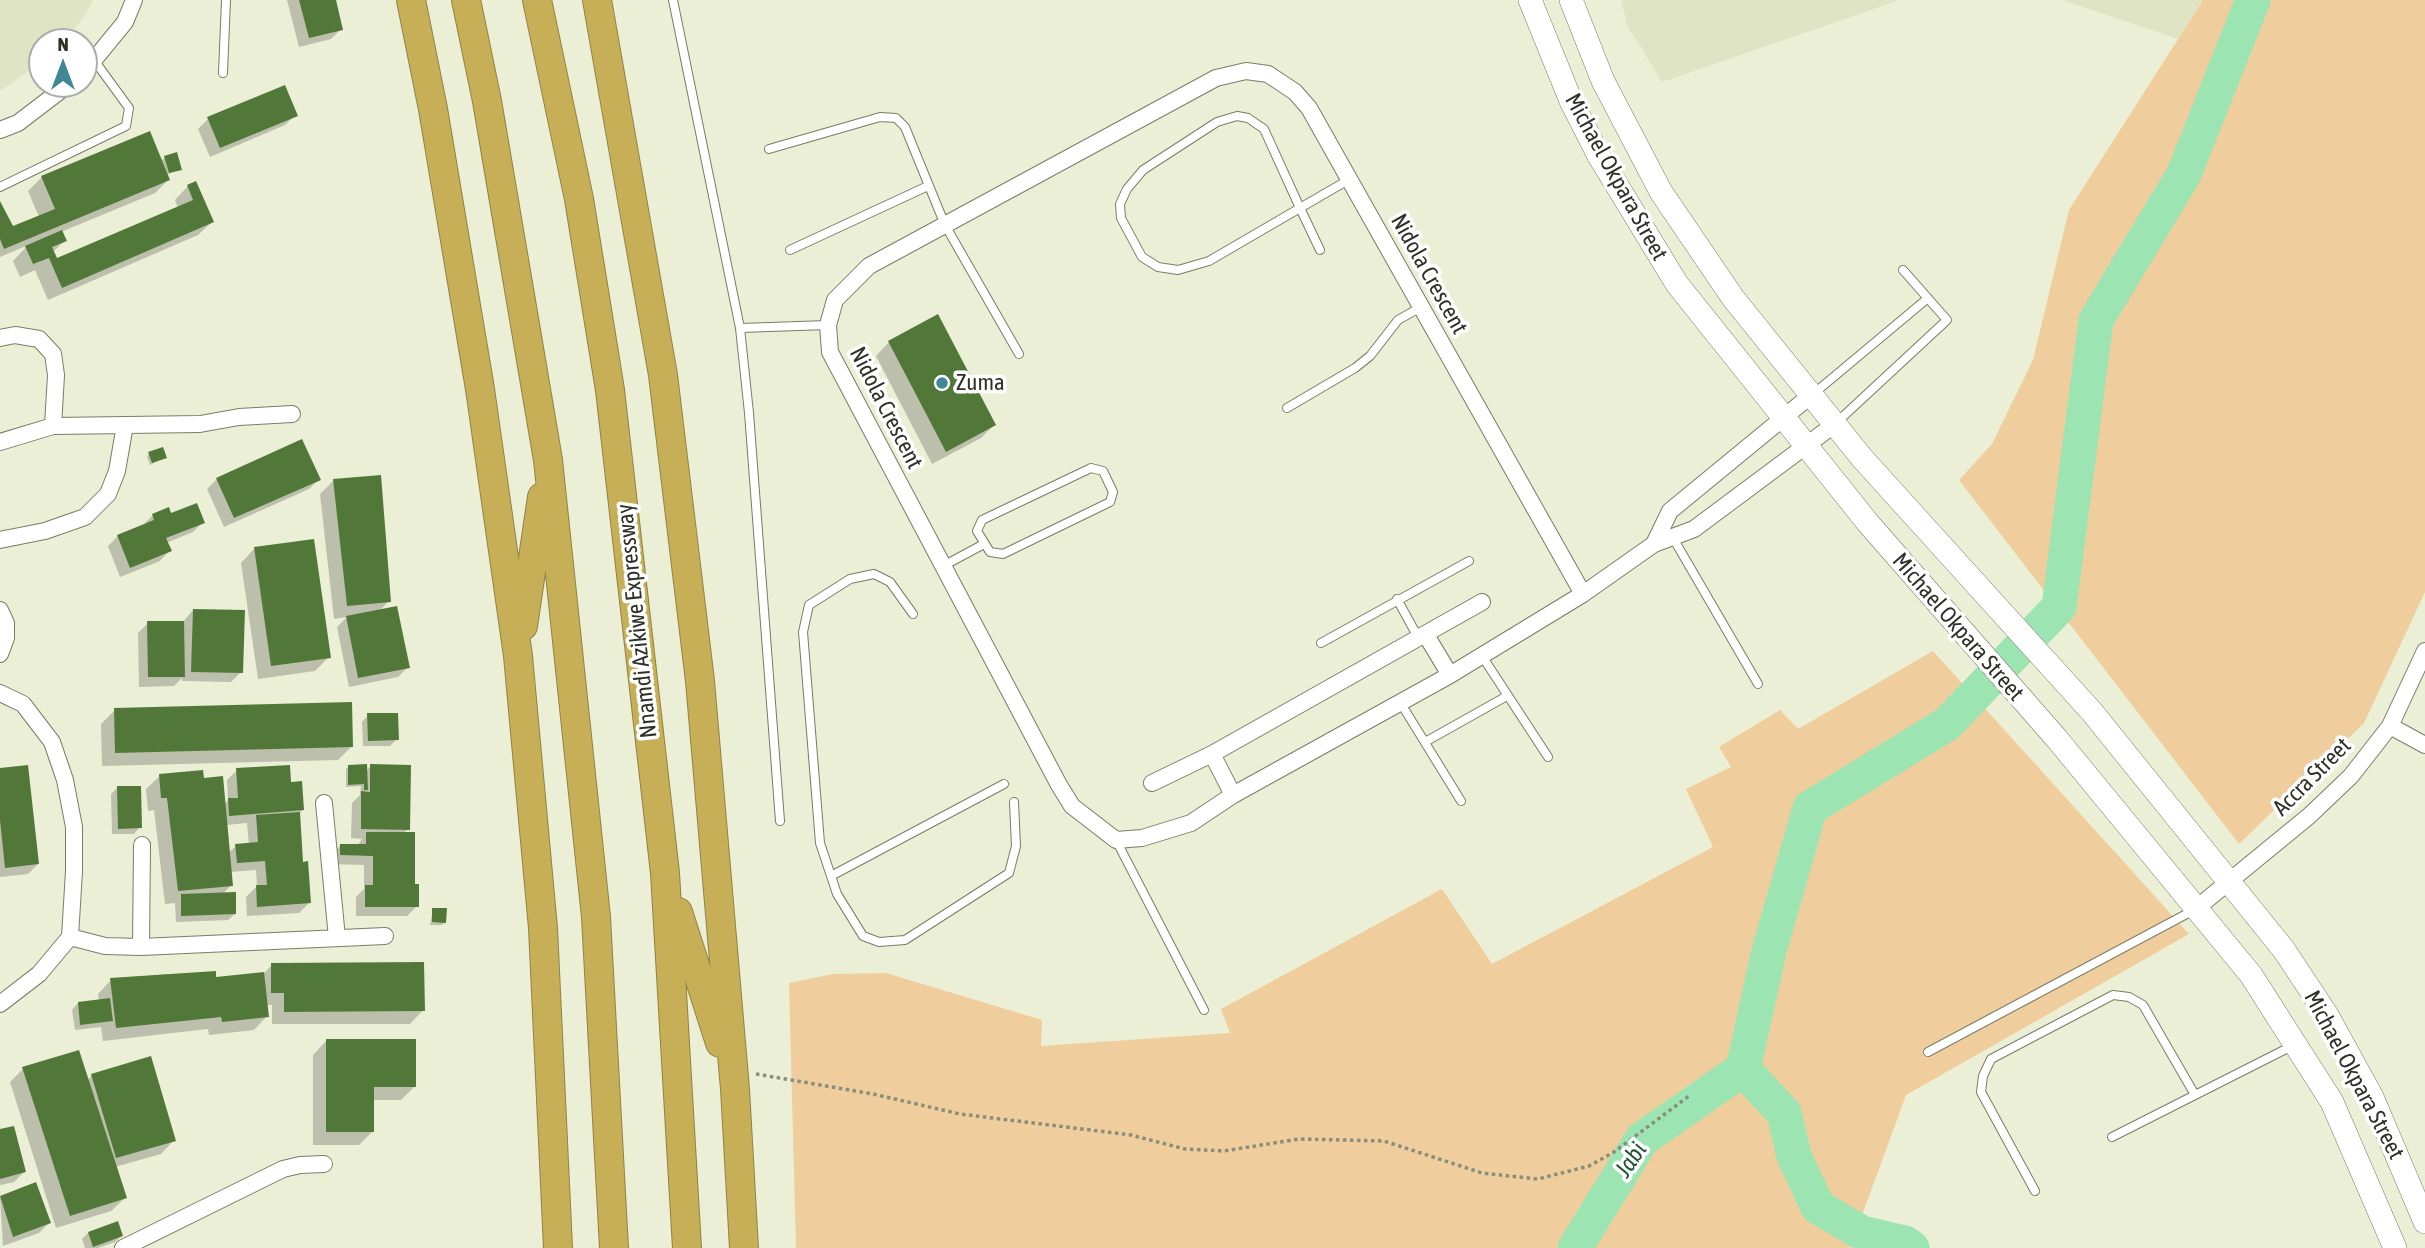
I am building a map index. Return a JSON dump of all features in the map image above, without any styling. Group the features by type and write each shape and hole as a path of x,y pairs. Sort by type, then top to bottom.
{"highway":[{"path":"411,0 433,109 480,389 518,656 543,928 558,1248"},
{"path":"466,0 548,460 596,917 614,1248"},
{"name":"Nnamdi Azikiwe Expressway","path":"537,0 579,199 610,390 665,873 687,1248"},
{"path":"597,0 663,376 700,681 734,1080 744,1248"},
{"path":"518,656 548,460"},
{"path":"665,873 734,1080"}],"main road":[{"name":"Michael Okpara Street","path":"1531,0 1571,101 1637,223 1677,284 1782,418 1934,603 2057,740 2198,907 2251,975 2297,1044 2336,1112 2395,1248"},
{"name":"Michael Okpara Street","path":"1571,0 1603,81 1668,202 1732,298 1862,458 2091,712 2284,950 2327,1015 2372,1097 2425,1222"}],"street":[{"path":"98,55 125,22 134,0"},
{"name":"Nidola Crescent","path":"1116,840 1072,806 830,352 828,325 835,300 869,266 1216,78 1246,71 1268,74 1296,92 1309,108 1583,594"},
{"path":"0,130 18,123 51,98"},
{"path":"0,338 15,335 39,339 53,354 56,376 53,426"},
{"path":"1654,544 1670,511 1810,396"},
{"path":"0,442 53,426 200,424 239,417 292,414"},
{"path":"1116,840 1142,838 1191,823 1233,795 1450,676 1583,594 1654,544 1694,529 1835,424"},
{"path":"0,540 45,531 85,517 108,494 117,471 125,425"},
{"path":"1152,783 1212,754 1482,602"},
{"path":"0,610 6,623 6,638 0,654"},
{"path":"1422,637 1450,676"},
{"name":"Accra Street","path":"2198,907 2309,816 2351,776 2390,726 2425,651"},
{"path":"0,693 23,704 52,742 65,780 74,827 70,937 39,974 0,1004"},
{"path":"2390,726 2425,745"},
{"path":"1212,754 1233,795"},
{"path":"324,803 337,938"},
{"path":"141,947 142,845"},
{"path":"70,937 105,946 141,947 385,936"},
{"path":"123,1248 283,1169 324,1164"}],"lane":[{"path":"223,73 226,0"},
{"path":"673,0 740,328 750,413 780,821"},
{"path":"0,187 126,126 129,108 98,75"},
{"path":"1320,250 1300,208 1264,129 1248,118 1237,116 1217,122 1143,170 1126,189 1120,204 1121,218 1142,257 1158,267 1178,270 1209,261 1300,208 1350,179"},
{"path":"769,149 880,117 897,118 905,128 945,225 1019,354"},
{"path":"790,250 929,186"},
{"path":"1835,424 1947,320 1903,270"},
{"path":"1810,396 1928,298"},
{"path":"1287,408 1355,368 1370,356 1398,320 1422,307"},
{"path":"740,328 828,325"},
{"path":"1091,468 1103,471 1113,492 1110,502 1003,554 989,552 984,544 977,531 982,520 1091,468"},
{"path":"1673,538 1758,684"},
{"path":"943,566 984,544"},
{"path":"1321,643 1469,561"},
{"path":"913,614 890,582 874,574 850,579 809,605 803,632 820,843 837,894 863,936 879,942 905,940 1009,873 1016,846 1014,802"},
{"path":"1397,599 1422,637"},
{"path":"1482,656 1548,757"},
{"path":"1425,742 1507,696"},
{"path":"1401,702 1461,801"},
{"path":"831,876 1004,784"},
{"path":"1116,840 1204,1010"},
{"path":"1928,1052 2198,907"},
{"path":"2035,1191 1981,1093 1983,1076 1991,1059 2113,995 2129,997 2143,1005 2195,1095"},
{"path":"2112,1137 2297,1044"}],"path":[{"path":"734,1080 873,1094 960,1114 1131,1135 1185,1149 1224,1151 1299,1139 1384,1141 1482,1173 1538,1179 1589,1166 1614,1152 1689,1096"}],"shaded area":[{"path":"0,0 93,0 75,28 28,28 28,72 0,91"},
{"path":"1621,0 1900,0 1662,82 1627,25"},
{"path":"2062,0 2203,0 2178,39"},
{"path":"2203,0 2425,0 2425,592 2364,723 2239,844 1959,480 1992,444 2033,360 2069,210"},
{"path":"1933,651 2189,934 1906,1095 1850,1248 796,1248 789,983 833,974 886,973 1042,1020 1041,1046 1230,1033 1221,1009 1442,889 1492,964 1713,847 1686,789 1731,767 1719,747 1780,710 1798,729"}],"building":[{"path":"299,0 336,0 343,30 309,38"},
{"path":"285,85 298,116 220,148 207,117"},
{"path":"150,131 170,180 4,249 0,239 0,201 13,226 55,209 41,176"},
{"path":"177,152 182,170 169,173 164,156"},
{"path":"196,181 214,222 62,288 49,258 33,264 25,246 62,230 67,241 52,247 57,258 193,200 187,185"},
{"name":"Zuma","path":"938,314 996,425 946,452 888,341"},
{"path":"302,439 321,480 234,518 216,478"},
{"path":"163,447 167,458 152,463 148,452"},
{"path":"381,475 391,602 347,606 333,479"},
{"path":"197,503 205,523 166,538 172,551 130,568 117,535 154,520 152,514 169,507 171,513"},
{"path":"314,539 331,658 271,666 254,547"},
{"path":"397,606 410,668 358,678 346,616"},
{"path":"193,609 245,610 243,673 191,672"},
{"path":"147,621 184,621 185,677 148,677"},
{"path":"352,702 353,747 115,753 114,708"},
{"path":"367,713 398,713 399,740 368,741"},
{"path":"367,764 368,790 364,790 364,784 348,785 348,765"},
{"path":"370,764 411,765 410,830 361,829 361,791 370,792"},
{"path":"28,765 39,864 5,868 0,820 0,768"},
{"path":"290,765 291,782 302,781 304,810 229,816 228,798 238,798 236,768"},
{"path":"203,770 204,778 223,776 233,886 178,891 167,798 161,798 159,774"},
{"path":"117,786 141,786 142,828 118,829"},
{"path":"300,812 303,862 308,861 311,903 257,907 256,885 267,885 265,861 237,863 235,844 258,842 256,815"},
{"path":"366,832 415,832 415,884 419,884 419,907 365,907 365,885 373,885 373,856 340,855 340,844 366,844"},
{"path":"236,892 236,914 181,916 181,894"},
{"path":"432,908 447,908 446,923 432,922"},
{"path":"424,962 425,1011 284,1012 284,993 271,993 271,963"},
{"path":"216,971 216,977 264,972 269,1017 222,1022 221,1017 116,1028 110,978"},
{"path":"110,998 113,1021 80,1025 78,1002"},
{"path":"326,1039 416,1039 416,1087 374,1087 374,1132 326,1132"},
{"path":"79,1050 127,1198 70,1216 22,1067"},
{"path":"151,1056 176,1141 116,1158 91,1074"},
{"path":"14,1126 26,1172 0,1179 0,1129"},
{"path":"36,1182 51,1223 13,1237 0,1196"},
{"path":"118,1221 123,1236 93,1247 88,1232"}],"waterway":[{"path":"1743,1069 1769,951 1810,808 1947,724 2059,607 2096,320 2184,174 2253,0"},
{"path":"1743,1069 1784,1113 1794,1156 1818,1207 1862,1233 1905,1243 1912,1248"},
{"name":"Jabi","path":"1575,1248 1642,1139 1743,1069"}],"place":[{"name":"Zuma","path":"942,383"}]}
